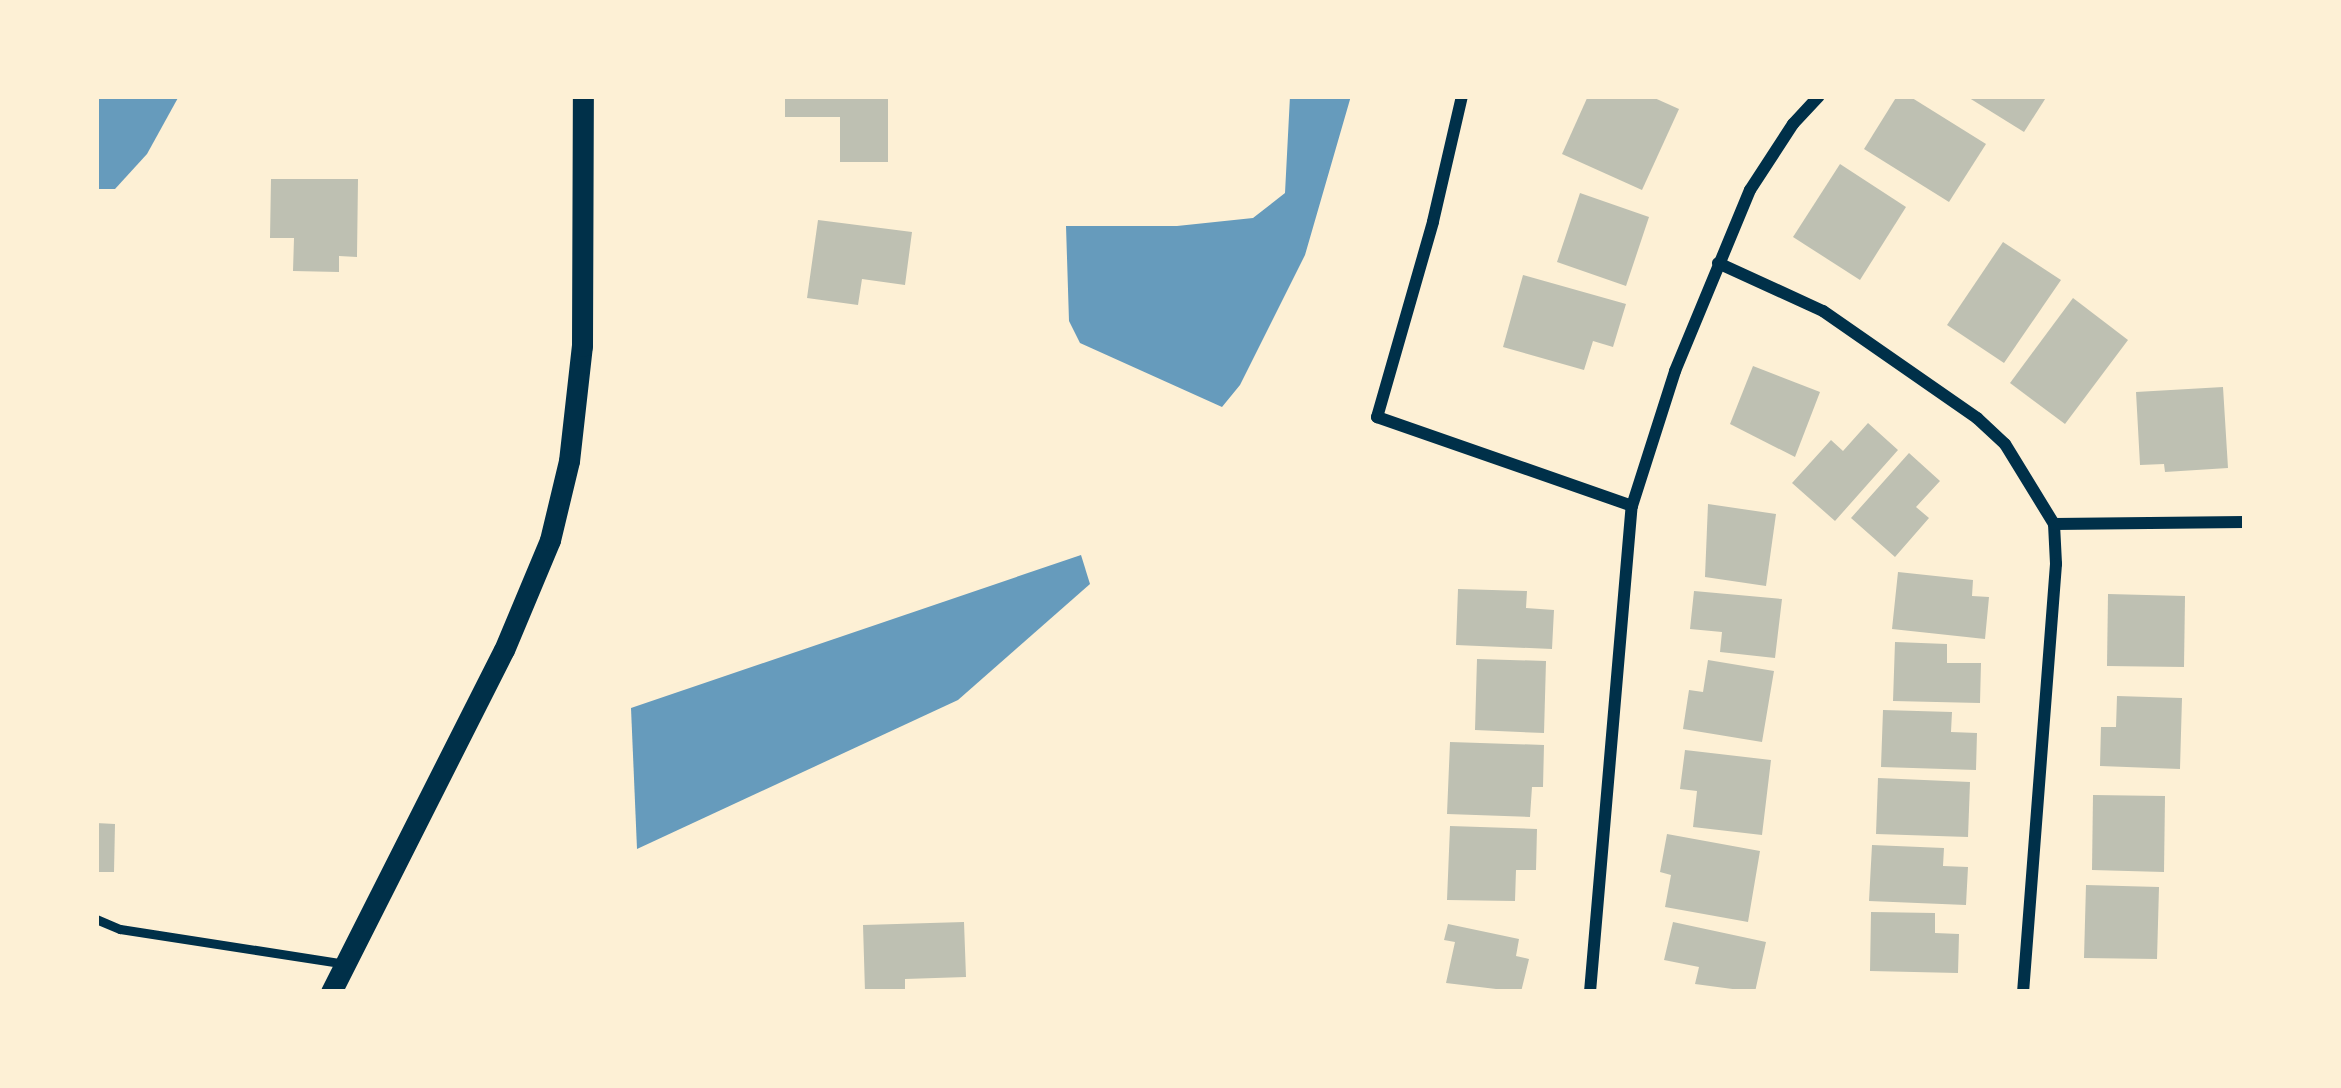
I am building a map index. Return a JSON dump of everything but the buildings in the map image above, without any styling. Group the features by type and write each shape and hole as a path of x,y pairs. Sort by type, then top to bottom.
{"street":[{"path":"331,992 504,650 550,540 568,461 583,346 583,96"},
{"path":"1462,96 1433,222 1377,417 1632,506"},
{"path":"1590,992 1632,506 1675,371 1750,190 1792,124 1819,96"},
{"path":"1718,263 1823,311 1977,418 2016,458 2054,524 2056,565 2024,992"},
{"path":"2054,524 2245,522"}],"lane":[{"path":"96,920 120,929 345,964"}],"water":[{"path":"96,96 179,96 147,154 115,189 96,189"},
{"path":"1290,96 1351,96 1305,255 1240,385 1222,407 1080,343 1069,321 1066,226 1177,226 1253,218 1285,193"},
{"path":"1081,555 1090,584 958,700 637,849 631,708"}]}
